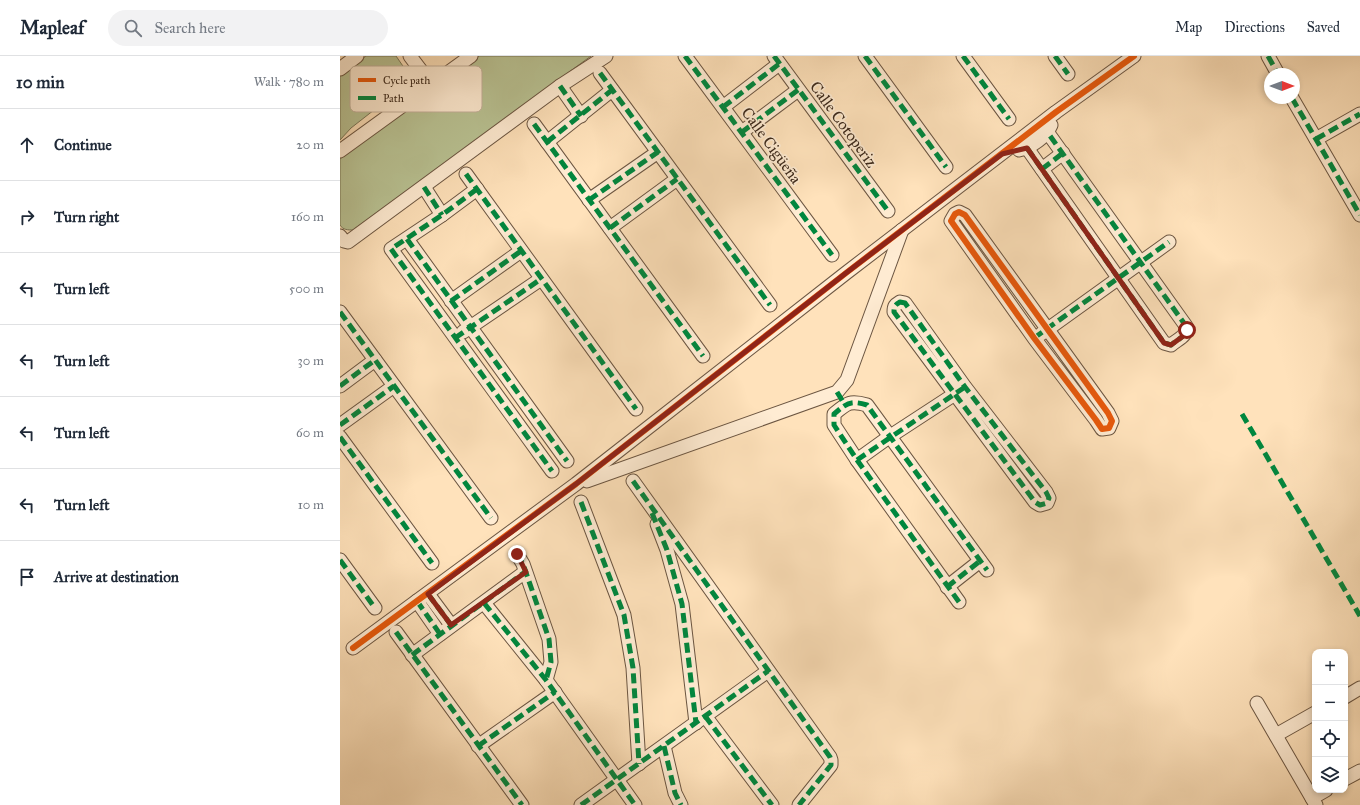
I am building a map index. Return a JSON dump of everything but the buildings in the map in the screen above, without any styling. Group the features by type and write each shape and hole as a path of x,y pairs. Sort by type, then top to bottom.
{"street":[{"path":"340,68 357,56"},
{"path":"410,56 418,66"},
{"path":"458,66 472,56"},
{"path":"340,236 344,242 348,242 560,86 606,56"},
{"name":"Calle Cigüeña","path":"685,56 832,255"},
{"path":"865,56 946,167"},
{"path":"962,56 1008,119"},
{"path":"1055,56 1068,74"},
{"path":"353,648 576,484 902,230 1056,112 1134,56"},
{"path":"1268,56 1275,68"},
{"path":"723,107 777,60"},
{"name":"Calle Cotoperiz","path":"777,60 888,211"},
{"path":"600,73 770,305"},
{"path":"560,86 581,116"},
{"path":"547,142 612,90"},
{"path":"742,132 798,90"},
{"path":"1296,104 1360,215"},
{"path":"340,151 394,112"},
{"path":"1002,154 1027,148 1048,133 1056,112"},
{"path":"1316,139 1360,114"},
{"path":"534,124 703,356"},
{"path":"1027,148 1164,343 1171,345 1186,334 1186,326 1048,133"},
{"path":"589,200 658,152"},
{"path":"1042,169 1063,153"},
{"path":"466,174 636,410"},
{"path":"610,228 677,179"},
{"path":"424,187 442,215"},
{"path":"477,189 442,215 391,249 552,471"},
{"path":"959,212 965,215 1108,413 1112,421 1109,428 1102,429 1034,338 951,221 955,214 959,212"},
{"path":"576,484 837,392 847,380 902,230"},
{"path":"407,238 567,461"},
{"path":"1034,338 1169,242"},
{"path":"452,301 521,251"},
{"path":"455,338 541,279"},
{"path":"960,391 905,303 900,302 896,304 894,307 894,312 960,391 1046,492 1049,498 1047,503 1040,505 1035,502 960,391"},
{"path":"340,312 491,518"},
{"path":"340,386 375,360"},
{"path":"340,425 394,386"},
{"path":"857,460 889,437 960,391"},
{"path":"837,392 845,405"},
{"path":"947,586 983,566 866,405 855,401 845,405 834,414 834,425 857,460 947,586 959,602"},
{"path":"340,437 432,563"},
{"path":"633,481 831,760 831,765 799,805"},
{"path":"647,501 668,550 682,604 700,720 772,805"},
{"path":"581,502 624,615 633,668 639,764"},
{"path":"517,554 526,572 549,639 551,662 546,680"},
{"path":"340,560 375,608"},
{"path":"412,654 526,572"},
{"path":"428,594 451,625"},
{"path":"417,601 440,634"},
{"path":"484,603 555,692 635,805"},
{"path":"396,632 522,805"},
{"path":"581,805 768,671"},
{"path":"1348,695 1360,688"},
{"path":"478,746 555,692"},
{"path":"1257,703 1314,802 1323,793"},
{"path":"1276,735 1312,715"},
{"path":"664,746 675,794 681,805"},
{"path":"1348,777 1360,771"}],"green space":[{"path":"366,56 396,56 403,66 352,66"},
{"path":"479,56 591,56 353,230 343,228 340,225 340,159 403,112 482,112 482,66 466,66"},
{"path":"350,68 350,112 371,112 351,128 340,140 340,75"}],"marked path":[{"path":"685,56 832,255"},
{"path":"774,56 888,211"},
{"path":"865,56 946,167"},
{"path":"963,56 1009,119"},
{"path":"1055,56 1068,74"},
{"path":"1268,56 1275,68"},
{"path":"723,107 779,64"},
{"path":"600,73 770,305"},
{"path":"560,86 581,116"},
{"path":"547,142 612,90"},
{"path":"742,132 798,90"},
{"path":"1295,104 1360,215"},
{"path":"1316,139 1360,114"},
{"path":"534,124 703,356"},
{"path":"1027,148 1164,343 1171,345 1184,335 1186,326 1048,133"},
{"path":"589,200 658,152"},
{"path":"1042,169 1063,153"},
{"path":"466,174 636,409"},
{"path":"610,228 677,179"},
{"path":"424,187 442,215"},
{"path":"477,189 442,215 391,249 552,471"},
{"path":"407,239 567,461"},
{"path":"1034,338 1169,242"},
{"path":"451,301 521,251"},
{"path":"455,338 541,279"},
{"path":"900,302 905,303 965,387 1046,492 1049,498 1047,503 1040,505 1035,502 894,312 895,306 900,302"},
{"path":"340,312 491,518"},
{"path":"340,386 375,360"},
{"path":"340,425 394,386"},
{"path":"857,460 965,387"},
{"path":"837,392 845,405"},
{"path":"959,602 857,460 834,425 834,414 842,407 849,404 856,403 867,405 987,570"},
{"path":"1242,414 1360,616"},
{"path":"340,437 432,563"},
{"path":"633,481 830,757 831,765 799,805"},
{"path":"581,502 624,615 633,668 639,764"},
{"path":"652,513 667,550 682,604 696,723"},
{"path":"517,554 523,564 549,639 551,662 546,680"},
{"path":"340,560 375,608"},
{"path":"947,587 980,561"},
{"path":"412,655 525,572"},
{"path":"428,594 451,625"},
{"path":"417,601 440,634"},
{"path":"484,603 546,680 635,805"},
{"path":"396,632 522,805"},
{"path":"581,805 768,671"},
{"path":"478,746 555,692"},
{"path":"705,716 772,805"},
{"path":"664,746 675,793 681,805"}],"cycle path":[{"path":"353,648 576,484 846,273 1056,112 1134,56"},
{"path":"959,212 965,215 1108,413 1112,421 1109,428 1102,429 1034,338 951,221 955,214 959,212"}],"route":[{"path":"517,554 526,572 451,625 428,594 576,484 846,273 1002,154 1027,148 1164,343 1171,345 1186,334 1187,330"}]}
